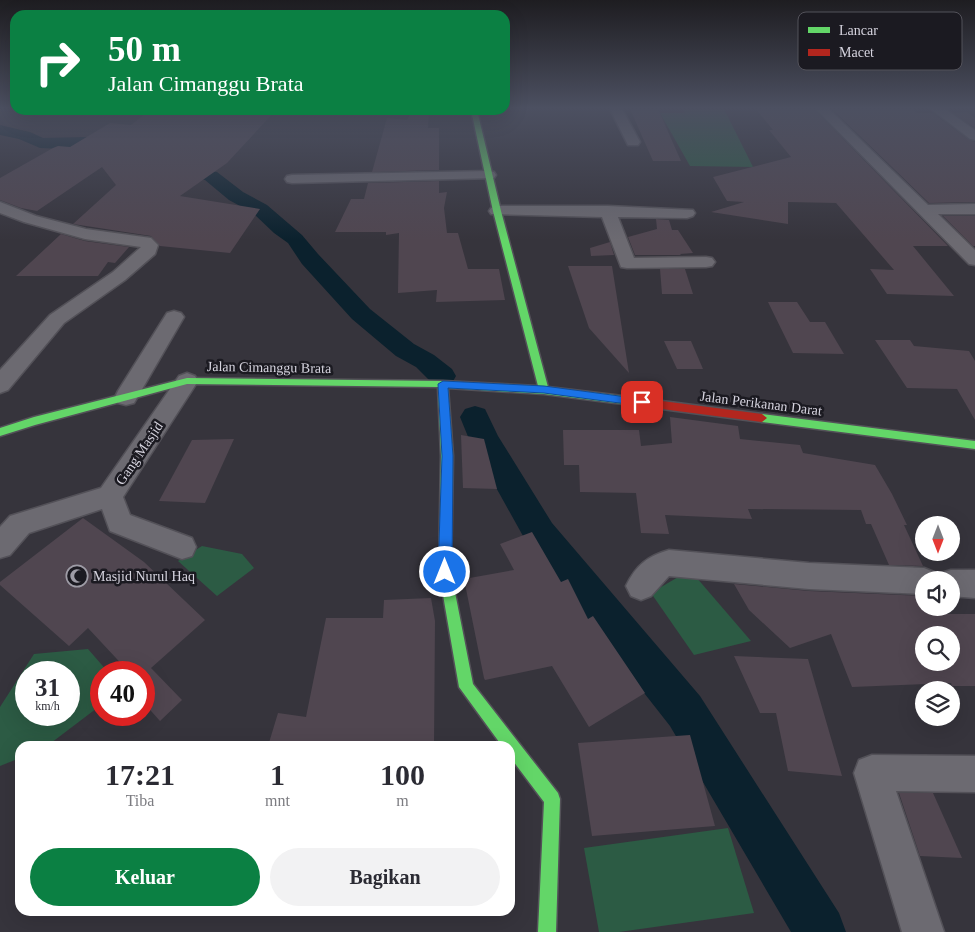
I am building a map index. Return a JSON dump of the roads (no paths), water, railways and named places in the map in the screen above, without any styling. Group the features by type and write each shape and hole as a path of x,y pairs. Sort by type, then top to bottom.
{"street":[{"path":"483,152 544,390"},
{"path":"867,152 975,260"},
{"path":"292,179 488,175"},
{"path":"0,207 30,219 84,234 145,242 150,245 149,250 119,276 58,320 25,354 0,385"},
{"path":"926,210 975,209"},
{"path":"497,211 687,213"},
{"path":"608,212 627,263 706,262"},
{"path":"126,397 174,317"},
{"name":"Jalan Cimanggu Brata","path":"0,432 34,421 187,382 212,380 443,384 544,390"},
{"name":"Gang Masjid","path":"0,546 20,524 110,496 187,382"},
{"path":"443,384 447,456 445,572 466,687 507,741"},
{"name":"Jalan Perikanan Darat","path":"544,390 975,446"},
{"path":"110,496 120,523 182,548"},
{"path":"641,586 659,566 669,563 809,576 915,581"},
{"path":"960,583 975,584"},
{"path":"515,751 552,799 547,932"},
{"path":"923,932 872,773 975,774"}],"waterway":[{"path":"171,162 202,170 203,174 211,176 236,196 260,209 281,229 295,239 310,259 361,314 405,350 425,361 442,376"},
{"path":"475,417 484,439 540,534 685,711 820,932"}],"place":[{"name":"Masjid Nurul Haq","path":"77,576"}]}
